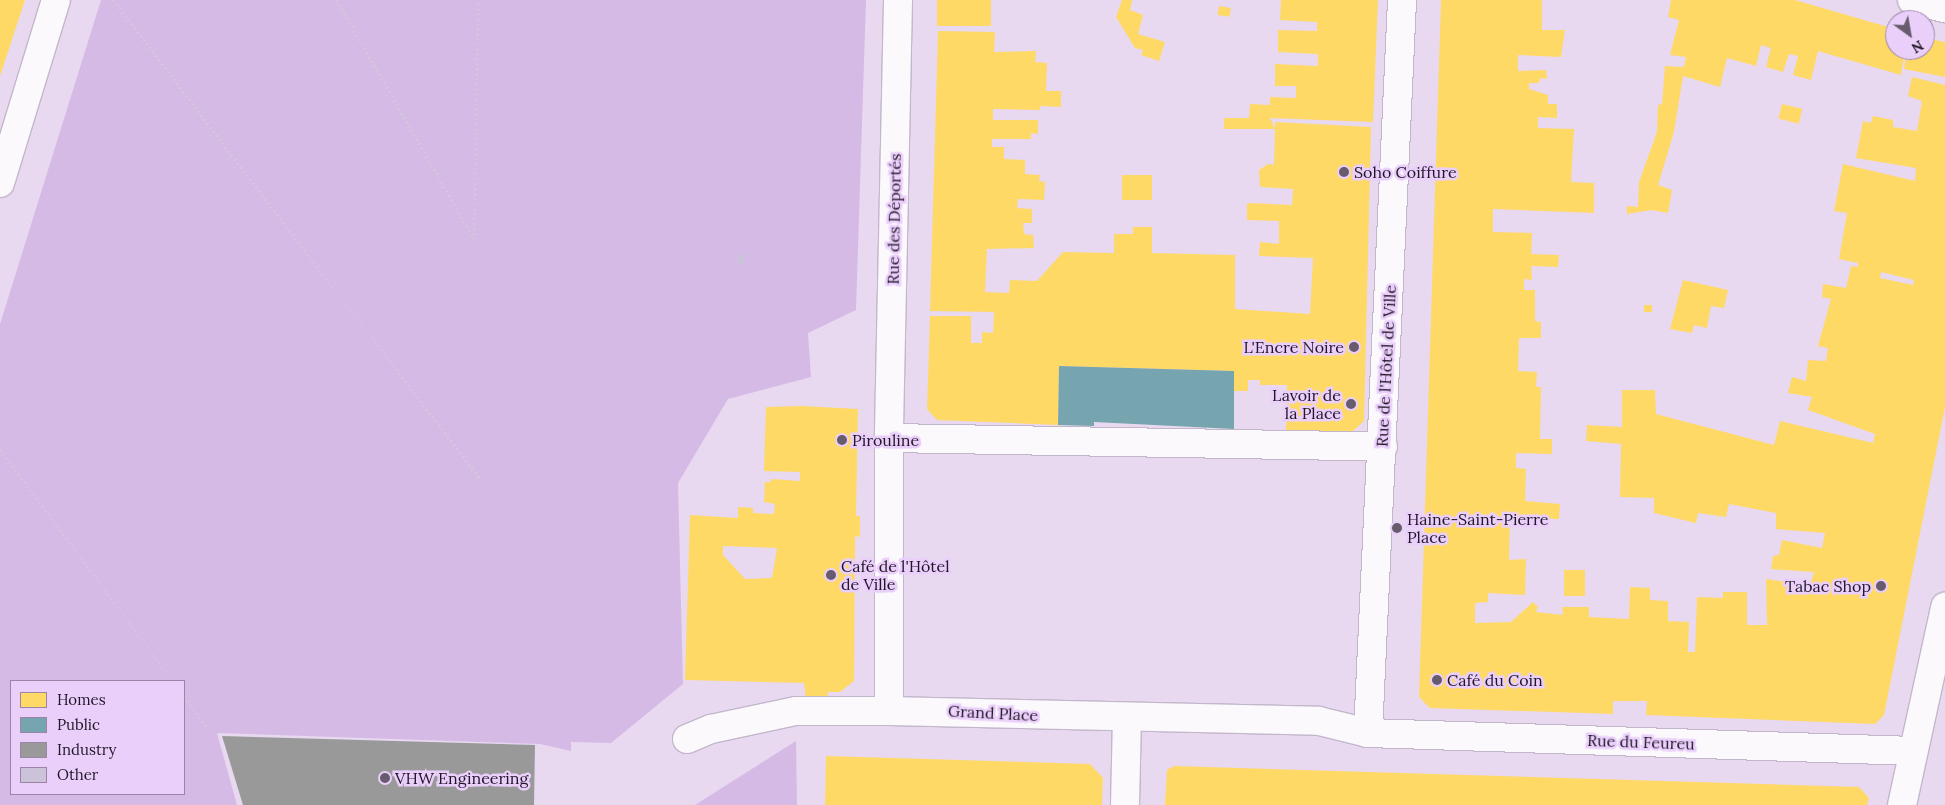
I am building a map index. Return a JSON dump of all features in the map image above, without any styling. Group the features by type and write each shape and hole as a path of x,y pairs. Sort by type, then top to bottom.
{"street":[{"path":"0,183 56,0"},
{"name":"Rue des Déportés","path":"889,438 898,0"},
{"name":"Rue de l'Hôtel de Ville","path":"1368,733 1383,447 1402,0"},
{"path":"1912,0 1945,8"},
{"path":"889,711 889,438 1383,447"},
{"path":"1902,805 1945,607"},
{"path":"1924,704 1945,682"},
{"name":"Grand Place","path":"687,739 711,729 796,711 889,711 1319,721 1368,733"},
{"path":"1125,805 1127,718"},
{"name":"Rue du Feureu","path":"1368,733 1914,751"}],"path":[{"path":"113,0 480,479"},
{"path":"337,0 474,239 478,0"},
{"path":"0,450 171,680"},
{"path":"185,698 207,728"}],"shaded area":[{"path":"101,0 866,0 856,310 808,333 811,377 728,399 678,483 683,684 611,743 571,742 571,751 540,744 217,733 237,805 0,805 0,324"},
{"path":"796,741 797,805 695,805"}],"building: Homes":[{"path":"0,0 25,0 0,76"},
{"path":"937,0 991,0 991,26 937,26"},
{"path":"1122,0 1132,0 1130,10 1143,15 1138,34 1165,42 1159,61 1141,55 1143,50 1135,48 1116,17"},
{"path":"1281,0 1378,0 1373,122 1270,118 1275,129 1224,129 1224,118 1249,118 1250,104 1270,105 1270,97 1296,98 1296,86 1275,86 1275,64 1318,66 1318,54 1278,52 1278,30 1317,31 1317,22 1280,20"},
{"path":"1441,0 1542,0 1542,30 1565,30 1561,57 1518,55 1518,71 1546,70 1547,79 1540,78 1539,83 1529,83 1529,89 1548,95 1548,104 1557,104 1557,118 1538,117 1538,128 1574,129 1571,182 1594,183 1594,213 1493,209 1493,232 1532,233 1531,254 1559,255 1558,267 1531,266 1532,280 1524,279 1524,290 1535,290 1535,321 1541,322 1541,338 1519,338 1518,371 1537,372 1536,387 1541,387 1540,439 1552,439 1552,454 1516,453 1516,468 1526,469 1525,501 1560,504 1559,519 1510,518 1509,560 1526,559 1525,595 1488,593 1488,602 1475,603 1475,623 1511,622 1533,602 1538,607 1536,612 1563,615 1562,607 1589,607 1589,617 1629,619 1630,587 1650,588 1650,600 1668,601 1668,621 1689,622 1688,652 1695,652 1697,597 1723,598 1723,592 1747,592 1747,625 1767,625 1766,579 1810,585 1814,572 1771,569 1773,556 1779,555 1782,540 1822,548 1825,533 1776,529 1776,513 1729,504 1726,517 1698,513 1696,523 1654,513 1654,498 1620,497 1621,444 1586,441 1587,425 1622,427 1622,390 1655,390 1656,414 1774,445 1780,421 1873,443 1875,434 1808,410 1812,397 1788,393 1792,377 1806,381 1808,360 1826,361 1828,348 1818,346 1831,299 1822,297 1823,284 1846,288 1851,266 1858,267 1858,263 1839,259 1847,213 1834,211 1843,164 1915,181 1916,168 1856,158 1863,121 1871,123 1873,116 1893,120 1893,127 1917,131 1922,101 1908,96 1912,77 1945,85 1945,407 1884,715 1875,724 1646,715 1647,701 1613,701 1613,714 1430,708 1419,697","holes":["1881,272 1914,280 1913,285 1880,278"]},
{"path":"1671,0 1795,0 1885,26 1885,60 1903,60 1901,75 1818,51 1811,80 1793,75 1798,56 1789,54 1783,72 1766,67 1771,48 1761,45 1756,66 1727,58 1720,87 1683,76 1674,132 1658,185 1672,190 1668,213 1651,210 1627,214 1627,206 1638,207 1639,182 1657,132 1658,105 1662,104 1665,66 1684,67 1686,57 1670,55 1679,20 1668,17"},
{"path":"1219,6 1231,8 1229,17 1218,15"},
{"path":"938,31 995,32 994,52 1036,51 1035,62 1047,63 1046,91 1061,91 1061,107 1040,106 1040,110 993,109 993,120 1038,120 1038,134 1031,133 1031,139 992,139 992,147 1004,147 1004,159 1025,160 1025,174 1040,175 1039,181 1045,182 1044,200 1018,199 1017,208 1032,209 1032,223 1023,223 1024,234 1033,235 1034,248 987,249 985,292 1009,293 1010,280 1037,281 1063,252 1114,253 1114,234 1133,234 1133,227 1152,227 1152,253 1235,255 1235,309 1310,314 1313,258 1259,256 1260,242 1279,244 1279,221 1247,220 1247,203 1292,205 1293,189 1260,187 1259,170 1268,164 1274,165 1275,122 1371,127 1364,421 1352,432 1286,430 1287,385 1260,385 1260,380 1248,380 1248,391 1233,391 1234,371 1059,366 1058,425 937,420 927,409 930,316 971,316 971,343 982,343 982,332 993,333 994,312 930,311"},
{"path":"1935,40 1945,42 1945,77 1904,69 1905,60 1935,60"},
{"path":"1782,104 1802,109 1799,124 1778,119"},
{"path":"1122,175 1152,175 1152,200 1122,200"},
{"path":"1683,280 1728,290 1724,308 1711,306 1707,328 1694,325 1692,333 1670,329"},
{"path":"1644,305 1652,305 1652,312 1644,312"},
{"path":"802,406 858,409 856,516 860,516 860,537 855,536 854,681 840,692 828,692 827,704 807,707 804,683 685,680 690,515 738,518 738,507 753,508 753,513 774,514 775,504 764,502 765,482 771,482 771,479 800,481 800,472 764,471 766,407","holes":["723,546 777,548 772,578 745,579 723,555"]},
{"path":"1564,570 1585,570 1585,596 1564,596"},
{"path":"826,756 1090,764 1103,778 1102,805 825,805"},
{"path":"1174,766 1859,787 1869,798 1867,805 1165,805 1167,770"}],"building: Public":[{"path":"1059,366 1234,371 1234,429 1094,422 1094,426 1058,425"}],"building: Industry":[{"name":"VHW Engineering","path":"222,736 535,745 534,805 243,805"}],"building: Other":[{"path":"744,254 744,265 737,264 738,255"}],"place":[{"name":"Soho Coiffure","path":"1344,172"},
{"name":"L'Encre Noire","path":"1354,347"},
{"name":"Lavoir de la Place","path":"1351,404"},
{"name":"Pirouline","path":"842,440"},
{"name":"Haine-Saint-Pierre Place","path":"1397,528"},
{"name":"Café de l'Hôtel de Ville","path":"831,575"},
{"name":"Tabac Shop","path":"1881,586"},
{"name":"Café du Coin","path":"1437,680"},
{"name":"VHW Engineering","path":"385,778"}]}
